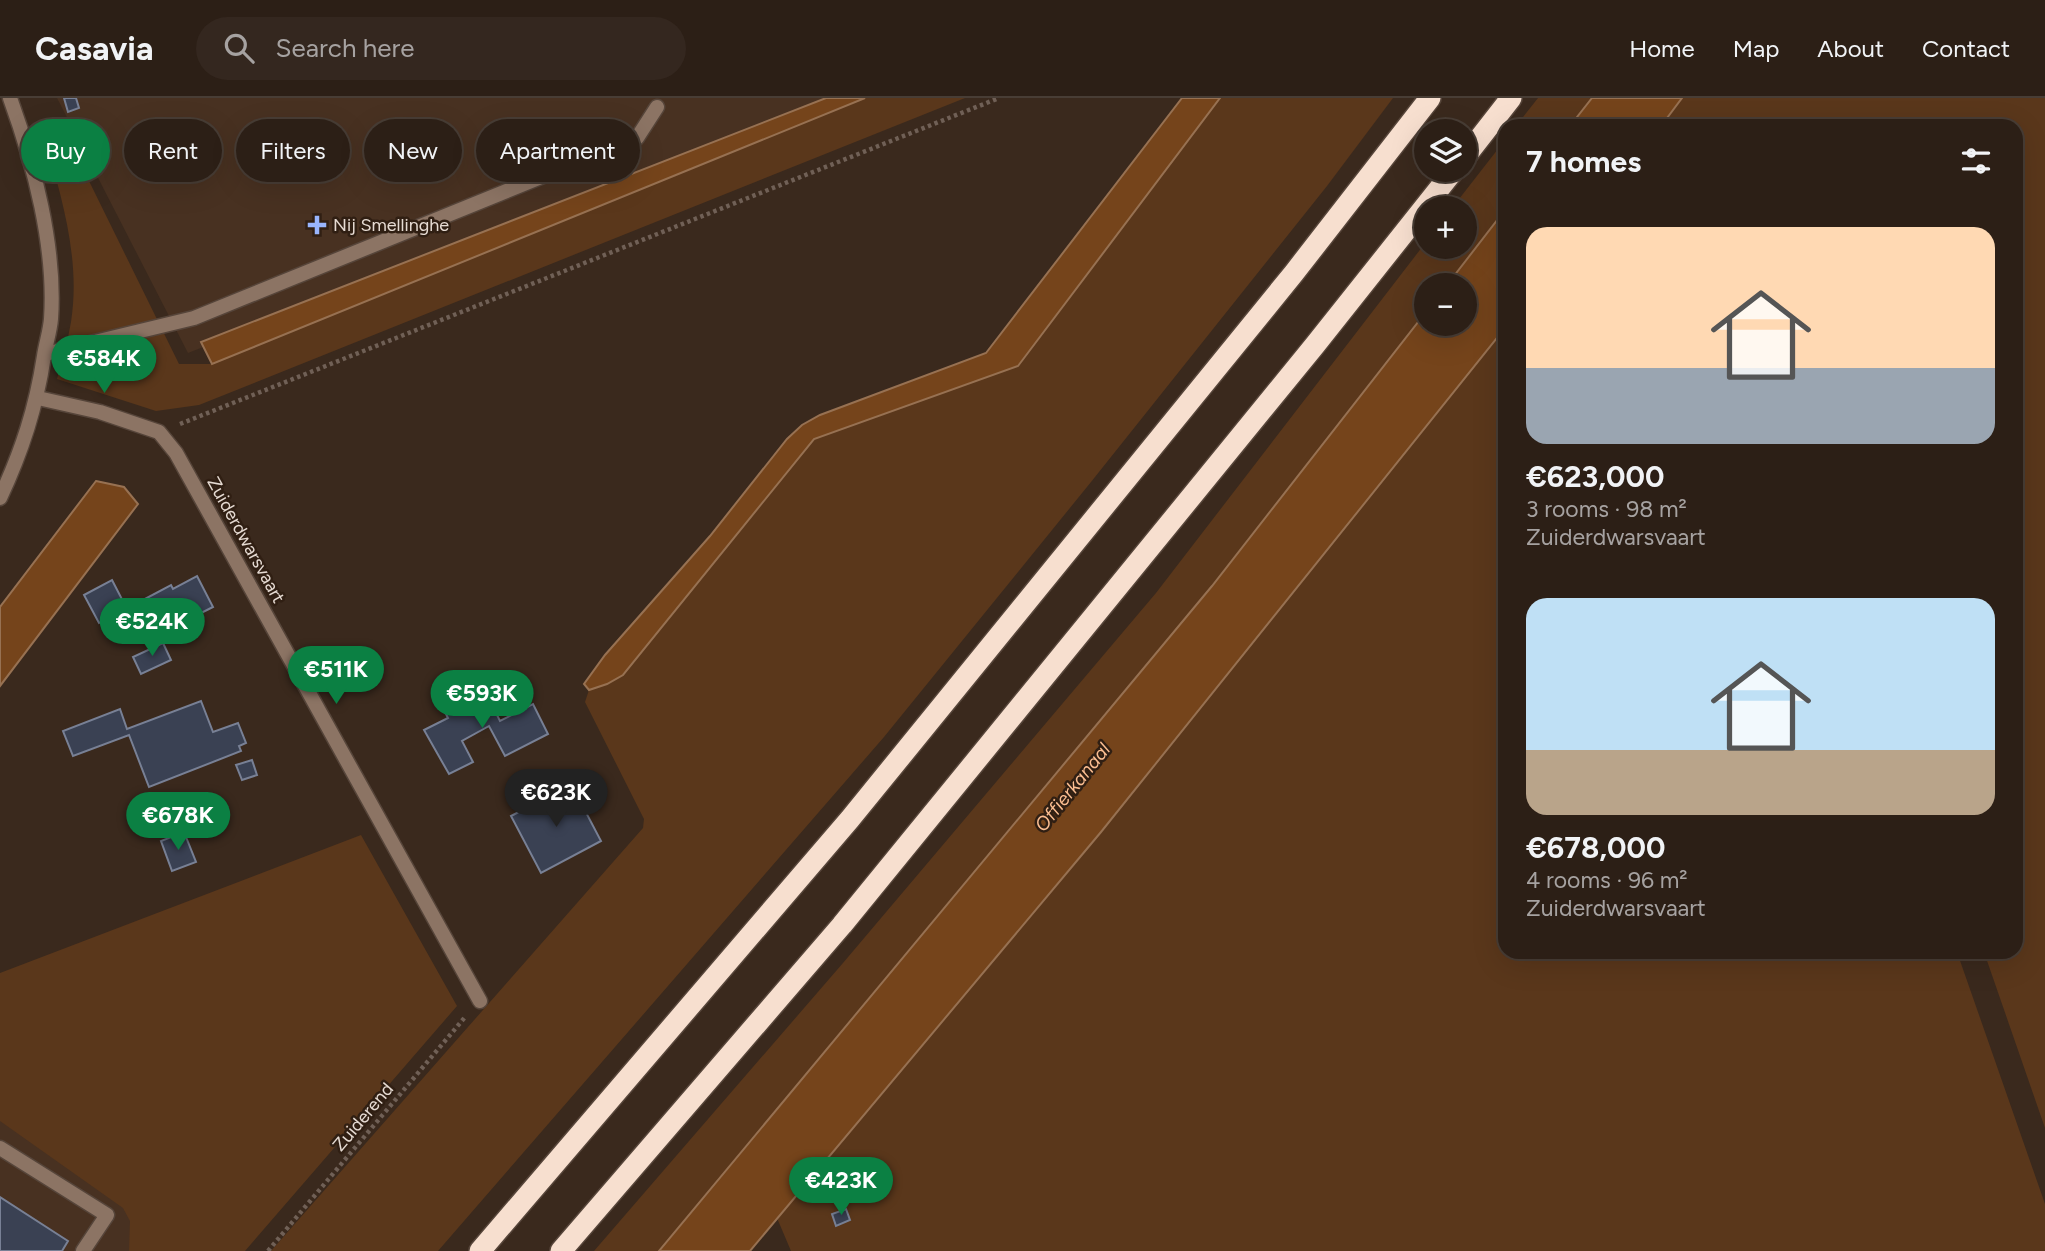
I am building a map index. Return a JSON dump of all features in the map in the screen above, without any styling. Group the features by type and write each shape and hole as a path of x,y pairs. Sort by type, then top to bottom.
{"highway":[{"path":"480,1251 850,819 1294,273 1430,98"},
{"path":"1477,142 1511,98"},
{"path":"561,1251 842,925 1444,182"}],"street":[{"path":"0,101 9,98 26,142 37,182 49,260 51,318 37,398 20,455 0,498"},
{"path":"45,354 194,318 637,138 657,107"},
{"path":"37,398 100,412 159,432"},
{"name":"Zuiderdwarsvaart","path":"159,432 176,453 480,1001"},
{"path":"0,1148 107,1215 83,1251"}],"path":[{"path":"159,432 999,98"},
{"name":"Zuiderend","path":"268,1251 480,1001"}],"shaded area":[{"name":"Nij Smellinghe","path":"57,98 836,98 640,175 640,119 476,119 476,182 623,182 188,353 100,182 110,182 110,119 68,119"},
{"path":"865,98 965,98 199,405 156,411 57,379 67,343 73,298 68,227 57,182 90,182 179,364 212,364"},
{"path":"1220,98 1393,98 1327,186 884,737 438,1251 271,1251 643,828 644,819 585,702 589,690 623,675 814,439 1018,366"},
{"path":"1538,98 1592,98 1576,119 1522,119"},
{"path":"1682,98 2045,98 2045,1128 1986,959 2023,959 2023,119 1666,119"},
{"path":"1498,149 1498,219 1477,246 1477,196 1461,196 1472,182 1477,182 1477,176"},
{"path":"1414,258 1467,259 1456,273 1414,273 1414,327 1212,586 659,1251 594,1251 843,963 1156,593"},
{"path":"1498,337 1498,959 1959,959 2045,1204 2045,1251 791,1251 777,1218 1101,832"},
{"path":"361,835 457,1006 245,1251 129,1251 130,1221 123,1208 0,1121 0,973"},
{"path":"0,1057 186,1251 0,1251"}],"water":[{"path":"826,98 865,98 212,364 201,342 611,182 640,182 640,171"},
{"path":"1182,98 1220,98 1018,366 814,439 623,675 589,690 584,684 605,655 710,536 787,439 802,425 820,415 986,353"},
{"path":"1592,98 1682,98 1666,119 1576,119"},
{"name":"Offierkanaal","path":"1498,219 1498,337 1101,832 750,1251 659,1251 1212,586 1414,327 1414,336 1477,336 1477,273 1456,273 1467,259 1477,259 1477,246"},
{"path":"96,481 124,487 138,504 0,686 0,607"}],"building":[{"path":"64,98 76,98 79,108 68,112"},
{"path":"197,576 213,607 189,619 191,624 164,639 143,600 171,585 173,589"},
{"path":"112,580 127,609 99,623 84,595"},
{"path":"163,643 171,660 141,674 133,657"},
{"path":"484,689 500,721 533,704 548,734 505,756 489,726 462,741 473,762 449,774 424,730 448,718 444,710"},
{"path":"201,701 213,732 238,723 246,743 239,746 241,751 149,787 129,735 73,756 63,731 120,709 127,729"},
{"path":"252,760 257,775 242,780 236,765"},
{"path":"569,786 601,841 541,873 511,816"},
{"path":"184,832 196,862 172,871 161,841"},
{"path":"0,1197 68,1241 62,1251 0,1251"},
{"path":"846,1209 850,1220 836,1226 832,1214"}],"place":[{"name":"Nij Smellinghe","path":"317,225"}]}
